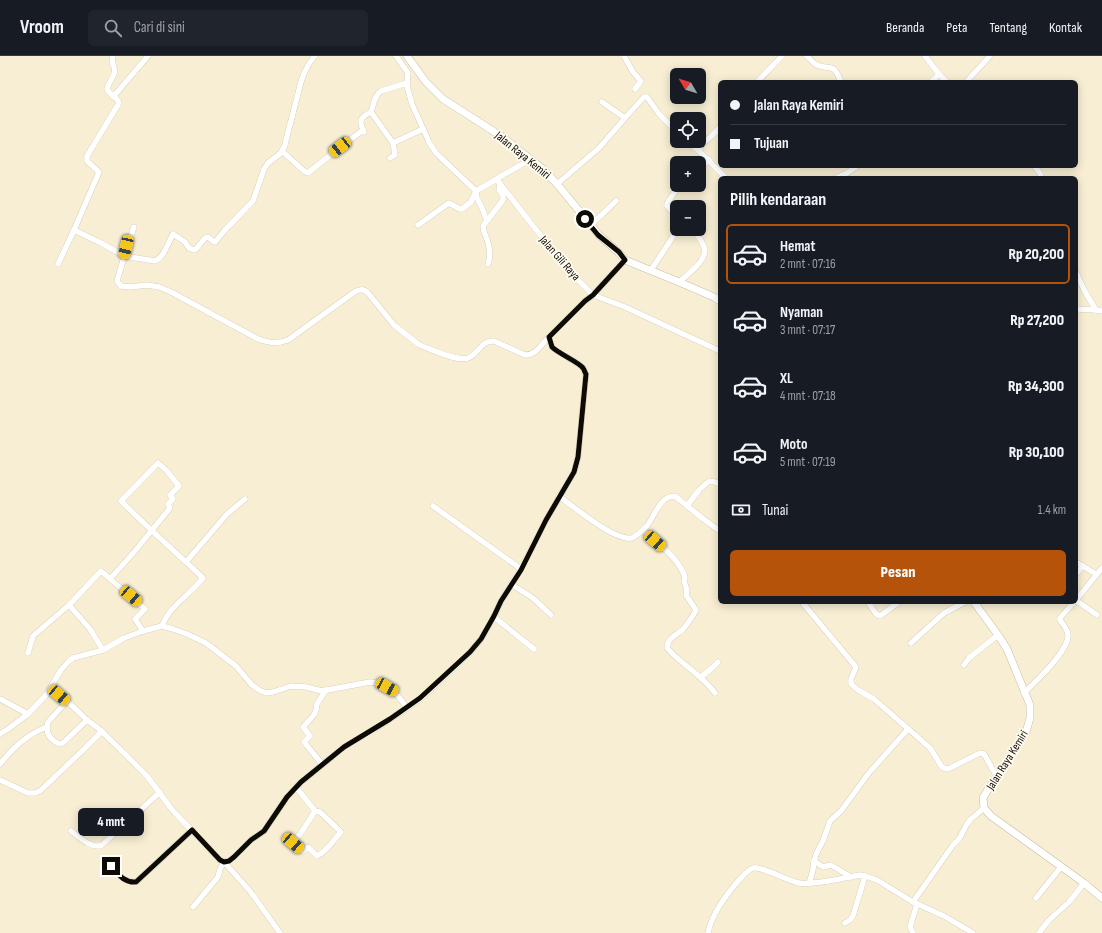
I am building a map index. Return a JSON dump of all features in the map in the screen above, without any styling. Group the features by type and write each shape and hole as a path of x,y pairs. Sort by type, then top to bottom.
{"street":[{"path":"58,264 99,172 87,161 86,158 119,103 107,89 116,70 112,62 113,56"},
{"path":"113,97 148,56"},
{"path":"74,230 124,256 157,261 164,252 173,234 194,250 205,238 208,237 215,242 253,201 264,169 268,163 281,153 285,145 305,69 315,56"},
{"path":"396,56 408,73 407,86 414,109 429,142 436,153 476,191 477,198 487,221"},
{"name":"Jalan Raya Kemiri","path":"407,56 426,82 443,99 501,136 543,169 598,235 619,252 625,260 718,300"},
{"path":"624,56 633,72 641,81 635,89"},
{"path":"759,80 782,56"},
{"path":"807,56 817,65 835,69 840,80"},
{"path":"925,56 945,80"},
{"path":"968,80 990,56"},
{"path":"933,80 939,74"},
{"path":"371,112 378,93 407,83"},
{"path":"557,184 599,148 644,97 647,97 659,114 670,125"},
{"path":"602,102 625,118"},
{"path":"282,151 304,172 308,173 359,132 364,132 361,125 362,119 364,115 371,112"},
{"path":"371,112 383,126 394,143 395,155 390,158"},
{"path":"394,143 423,129"},
{"path":"698,150 702,144 718,129"},
{"path":"696,148 709,159 724,176"},
{"path":"418,225 449,203 460,209 464,208 471,202 476,191 498,181 531,159"},
{"path":"706,162 709,159"},
{"path":"844,176 853,168"},
{"path":"488,264 490,249 483,230 487,221 504,198 499,190 498,181"},
{"name":"Jalan Gili Raya","path":"498,181 570,272 593,295 624,306 718,350"},
{"path":"670,209 667,206 667,203 675,192"},
{"path":"590,226 616,201"},
{"path":"134,228 126,247 118,281 121,286 130,287 147,285 159,287 258,339 271,343 288,340 356,291 361,289 368,293 394,325 418,344 456,358 468,358 486,341 490,340 494,340 525,355 534,353 585,301 593,295 625,260"},
{"path":"651,270 673,236"},
{"path":"679,282 696,267 704,253 705,250 697,236"},
{"path":"1078,276 1084,290 1099,311"},
{"path":"1078,309 1099,311"},
{"path":"193,907 218,877 224,862 229,861 251,840 264,831 287,797 296,787 344,747 375,729 420,698 470,652 481,639 501,601 521,570 559,496 574,472 578,457 586,374 584,368 552,347 549,337"},
{"path":"110,579 135,551 152,530 170,508 168,504 173,499 170,495 179,486 167,471 158,463 121,501 152,530 203,578 178,602 162,626"},
{"path":"687,506 699,490 708,482 718,484"},
{"path":"559,496 610,531 628,539 633,538 643,530 662,502 670,496 675,496 718,530"},
{"path":"186,562 227,514 245,499"},
{"path":"433,506 521,570"},
{"path":"643,530 679,564 685,577 684,581 687,590 686,595 696,610 684,628 670,639 667,644 667,648 707,682 716,693"},
{"path":"1078,563 1096,574"},
{"path":"1078,572 1083,566"},
{"path":"1078,597 1102,568"},
{"path":"28,653 31,638 68,605 100,572 145,609 135,619 143,631"},
{"path":"511,584 533,598 551,615"},
{"path":"1078,602 1097,615"},
{"path":"804,604 856,667 851,679 851,684 858,690 874,699 930,748 942,767 948,769 980,753 984,754 997,777"},
{"path":"869,604 876,614 880,616 896,604"},
{"path":"911,643 944,613 961,604"},
{"name":"Jalan Raya Kemiri","path":"975,604 1007,649 1030,705 1030,718 1026,732 990,786 984,798 984,808"},
{"path":"1024,693 1060,654 1068,638 1067,630 1060,618 1072,604"},
{"path":"68,605 90,629 102,650"},
{"path":"494,616 534,649"},
{"path":"0,734 8,730 28,714 46,695 61,670 73,658 102,650 124,638 162,626 188,634 206,643 236,666 252,685 259,690 273,692 291,686 299,686 322,691 363,683 377,683 395,691 407,708"},
{"path":"964,665 978,650 998,635"},
{"path":"701,677 718,662"},
{"path":"51,688 87,720 102,731 147,776 170,807 250,891 280,933"},
{"path":"322,764 304,742 310,736 303,727 314,715 317,704 326,690"},
{"path":"0,699 28,714"},
{"path":"67,701 48,722 48,734 52,740 60,744 63,743 87,720"},
{"path":"0,764 21,742 40,729 47,727"},
{"path":"809,883 817,852 823,841 830,821 841,811 868,774 908,729"},
{"path":"0,780 28,793 40,791 102,731"},
{"path":"296,787 315,811 320,812 341,832 328,847 317,856 308,847 303,851 293,843 315,811"},
{"path":"71,831 92,846 99,847 160,792"},
{"path":"913,933 910,927 915,903 967,824 984,808 991,816 1084,883 1102,898"},
{"path":"104,858 125,880 136,882 192,830"},
{"path":"814,861 823,867 831,866 851,877"},
{"path":"1036,898 1061,867"},
{"path":"708,933 717,910 726,896 746,872 752,868 758,868 800,883 829,881 860,875 865,876 877,880 915,903 944,916 971,932"},
{"path":"845,923 853,916 865,876"},
{"path":"1039,933 1049,920 1069,902 1084,883"}],"route":[{"path":"111,866 125,880 136,882 192,830 220,860 224,862 229,861 251,840 264,831 287,797 301,782 344,747 375,729 420,698 470,652 481,639 501,601 521,570 559,496 574,472 578,457 586,374 584,368 554,350 550,344 549,337 606,282 625,260 619,252 598,235 585,219"}]}
